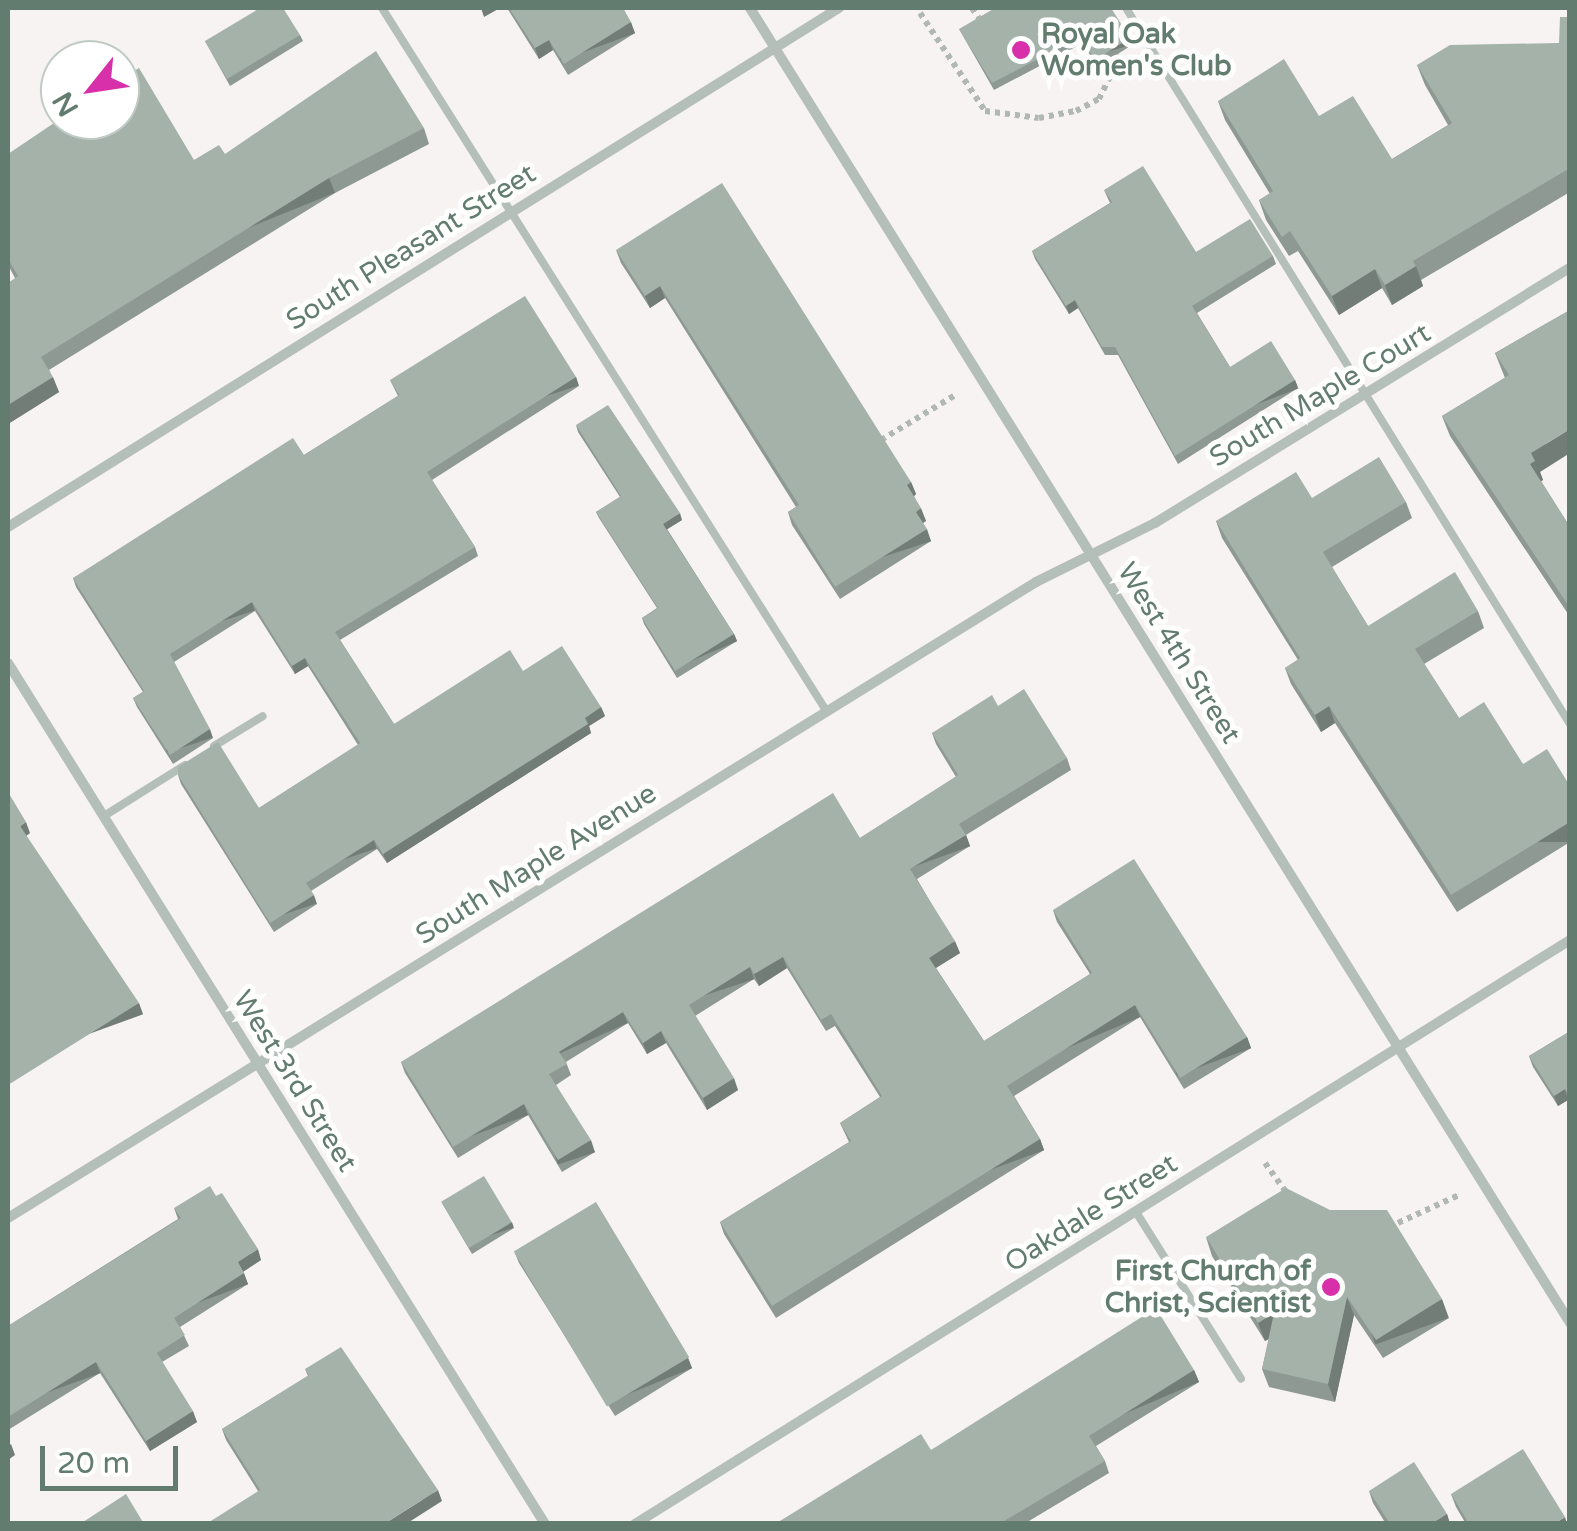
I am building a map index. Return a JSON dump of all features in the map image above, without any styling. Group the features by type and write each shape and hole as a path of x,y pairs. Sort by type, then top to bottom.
{"street":[{"name":"West 4th Street","path":"750,8 1570,1324"},
{"name":"South Pleasant Street","path":"8,526 838,8"},
{"name":"South Maple Court","path":"1092,555 1366,395 1570,268"},
{"name":"South Maple Avenue","path":"8,1218 1036,582 1092,555"},
{"name":"West 3rd Street","path":"8,663 545,1524"},
{"name":"Oakdale Street","path":"635,1524 1570,940"}],"lane":[{"path":"382,8 828,712"},
{"path":"1126,8 1570,724"},
{"path":"104,816 262,716"},
{"path":"1136,1212 1241,1378"}],"path":[{"path":"972,8 982,24"},
{"path":"920,13 985,111 1039,118 1076,111 1100,98 1110,76 1152,51"},
{"path":"1116,55 1124,67"},
{"path":"881,440 982,376"},
{"path":"1266,1166 1293,1199"},
{"path":"1378,1230 1447,1202"}],"building":[{"path":"260,8 283,8 300,35 227,79 205,41"},
{"path":"509,8 623,8 631,22 564,64 549,40 535,48"},
{"name":"Royal Oak Women's Club","path":"995,8 1111,8 1130,38 1095,60 1080,37 992,83 959,29"},
{"path":"1560,17 1570,17 1570,168 1413,261 1416,266 1385,285 1375,269 1332,296 1290,231 1282,237 1259,200 1273,191 1218,101 1284,59 1319,116 1353,96 1392,159 1452,123 1417,65 1450,45 1559,43"},
{"path":"376,51 424,128 329,178 41,357 53,377 8,405 8,283 18,276 8,259 8,154 40,132 40,140 140,140 140,70 194,160 219,145 225,154"},
{"path":"1143,166 1196,252 1250,219 1273,256 1192,306 1230,367 1271,341 1295,380 1175,456 1115,347 1102,347 1075,300 1066,306 1032,251 1112,202 1104,190"},
{"path":"722,183 911,482 907,485 921,508 916,512 927,529 835,587 788,512 799,505 660,286 645,296 616,250"},
{"path":"525,296 576,377 427,472 475,547 335,632 394,724 510,650 523,671 562,646 601,707 585,718 588,724 383,854 374,840 306,883 314,895 270,923 178,775 178,767 218,742 259,808 360,743 305,658 292,666 252,602 170,654 210,729 170,755 133,698 144,691 73,578 293,438 304,455 399,395 390,380"},
{"path":"1570,310 1570,429 1531,453 1535,461 1530,464 1570,527 1570,608 1442,416 1509,375 1495,353"},
{"path":"608,405 680,513 663,524 734,634 675,671 642,618 658,608 596,512 621,496 576,425"},
{"path":"1379,457 1406,502 1323,552 1368,626 1455,572 1478,611 1415,649 1459,718 1484,702 1523,764 1547,749 1570,786 1570,822 1451,895 1329,706 1315,715 1285,668 1300,658 1216,521 1296,472 1312,498"},
{"path":"1024,689 1067,758 959,824 966,835 910,869 955,941 929,958 984,1041 1092,973 1053,910 1134,859 1247,1037 1180,1078 1135,1005 1007,1086 1040,1139 772,1306 720,1222 851,1141 840,1123 882,1096 831,1014 821,1020 783,957 754,974 750,967 689,1005 734,1078 703,1098 661,1031 643,1043 623,1012 559,1052 567,1064 549,1074 591,1140 558,1160 524,1104 453,1147 401,1062 833,793 860,838 958,775 932,733 992,695 998,706"},
{"path":"8,792 26,822 20,826 139,1003 8,1085"},
{"path":"1570,1026 1570,1098 1565,1089 1554,1096 1529,1056 1567,1033"},
{"path":"484,1176 512,1222 469,1248 441,1202"},
{"path":"210,1186 216,1196 222,1193 258,1249 238,1262 244,1273 174,1318 185,1335 157,1353 193,1411 146,1441 96,1362 8,1417 8,1326 181,1218 174,1208"},
{"name":"First Church of Christ, Scientist","path":"1286,1188 1330,1210 1387,1210 1442,1299 1376,1340 1347,1297 1328,1384 1262,1369 1274,1313 1258,1323 1206,1237"},
{"path":"596,1202 689,1357 607,1407 514,1251"},
{"path":"1156,1308 1194,1370 1089,1436 1105,1461 999,1524 775,1524 921,1434 931,1450"},
{"path":"341,1347 438,1490 384,1524 206,1524 260,1490 222,1429 309,1375 305,1369"},
{"path":"1523,1449 1565,1517 1554,1524 1469,1524 1451,1494"},
{"path":"1414,1462 1447,1514 1431,1524 1390,1524 1369,1491"},
{"path":"126,1494 144,1524 80,1524"}],"place":[{"name":"Royal Oak Women's Club","path":"1021,50"},
{"name":"First Church of Christ, Scientist","path":"1331,1287"}]}
